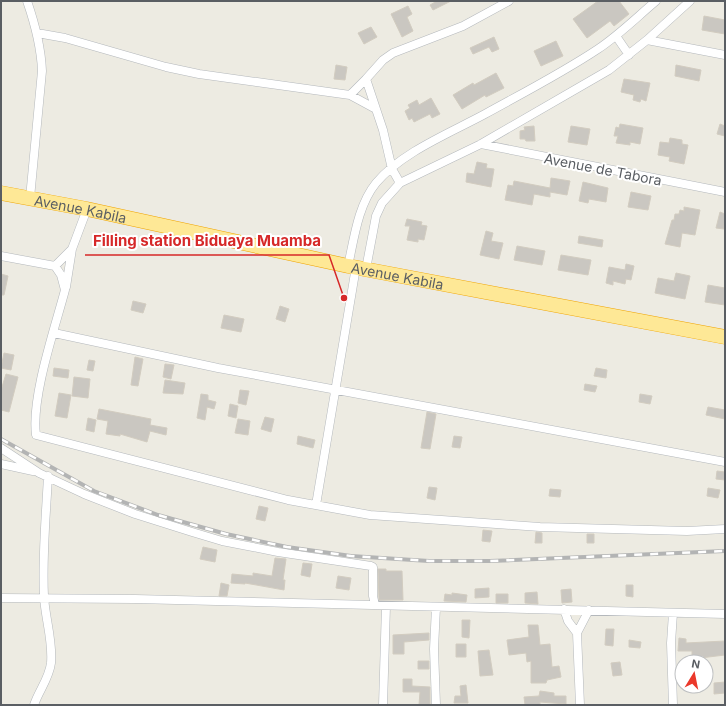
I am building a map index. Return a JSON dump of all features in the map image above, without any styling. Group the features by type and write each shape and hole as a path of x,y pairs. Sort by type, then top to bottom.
{"highway":[{"name":"Avenue Kabila","path":"1,193 87,209 357,267 725,337"}],"street":[{"path":"28,1 37,32 41,53 42,85 30,198"},
{"path":"350,95 383,60 393,53 463,26 509,1"},
{"path":"316,505 357,267 357,229 368,198 376,184 392,169 424,146 564,70 616,36 656,1"},
{"path":"357,267 382,203 400,183 481,144 580,87 629,55 648,40 690,1"},
{"path":"37,32 65,38 166,67 199,74 350,95 374,108"},
{"path":"616,36 629,55"},
{"path":"648,40 725,55"},
{"path":"366,79 388,150 392,169 400,183"},
{"name":"Avenue de Tabora","path":"481,144 725,192"},
{"path":"87,209 72,249 65,290 41,383 37,411 36,435 270,495 370,515 574,528 703,531 725,529"},
{"path":"55,266 72,249"},
{"path":"1,256 55,266 62,275 65,290"},
{"path":"54,332 211,366 725,462"},
{"path":"1,448 39,473"},
{"path":"1,464 48,476 84,494 135,514 222,541 278,552 371,566 373,567 373,596 375,606"},
{"path":"27,705 35,702 48,676 51,662 51,647 44,597 43,572 48,476"},
{"path":"1,598 44,597 725,614"},
{"path":"383,705 386,606"},
{"path":"436,607 434,649 436,705"},
{"path":"564,609 568,621 576,633 580,705"},
{"path":"576,633 589,610"},
{"path":"673,705 671,643 674,613"}],"building":[{"path":"437,1 451,1 433,10 430,5"},
{"path":"598,1 619,1 629,14 614,26 610,21 587,38 573,19"},
{"path":"408,6 412,14 407,17 413,31 402,37 391,14"},
{"path":"704,16 725,20 725,34 702,30"},
{"path":"371,27 377,37 364,44 358,33"},
{"path":"494,37 499,49 492,52 489,47 473,54 470,48"},
{"path":"556,41 563,56 541,66 534,51"},
{"path":"336,65 347,67 345,80 334,79"},
{"path":"676,65 701,70 699,81 675,76"},
{"path":"496,73 504,88 486,97 485,95 462,109 453,95 473,83 474,85"},
{"path":"624,79 650,83 646,101 641,99 640,102 633,100 634,95 621,92"},
{"path":"431,98 440,114 432,118 430,114 414,122 412,118 409,120 405,111 410,108 408,105 417,100 419,105"},
{"path":"620,124 643,128 640,144 630,142 630,145 616,143 618,136 614,136 616,127 619,128"},
{"path":"720,124 725,126 725,136 717,134"},
{"path":"534,126 535,141 520,139 520,131 525,130 524,127"},
{"path":"571,126 590,129 587,145 568,142"},
{"path":"670,138 682,140 682,144 688,145 684,164 669,161 670,157 658,155 660,142 669,143"},
{"path":"477,162 487,164 486,168 494,169 491,187 466,182 467,173 474,174"},
{"path":"551,178 570,181 567,195 550,192 550,197 534,194 532,205 505,200 508,185 513,186 514,181 550,188"},
{"path":"583,182 608,188 606,202 589,199 588,203 579,201"},
{"path":"631,192 651,196 648,210 628,207"},
{"path":"684,207 700,210 695,235 682,233 680,247 665,244 675,214 679,214 680,210 684,211"},
{"path":"720,212 725,214 724,229 716,228"},
{"path":"407,219 422,222 421,225 427,226 424,240 418,239 418,242 407,240 410,226 405,226"},
{"path":"486,231 493,233 491,241 503,243 499,259 480,255"},
{"path":"579,236 603,240 602,247 578,243"},
{"path":"517,246 545,251 542,265 514,260"},
{"path":"561,255 591,260 588,275 558,270"},
{"path":"626,264 634,266 631,280 626,279 625,284 613,281 613,285 606,283 609,267 625,270"},
{"path":"676,273 690,276 685,299 655,293 658,278 674,281"},
{"path":"1,274 8,276 4,295 1,295"},
{"path":"708,285 725,288 725,305 705,302"},
{"path":"133,301 146,304 143,313 131,310"},
{"path":"280,306 289,309 285,322 276,319"},
{"path":"224,315 244,319 241,332 221,328"},
{"path":"4,353 14,355 11,370 1,368"},
{"path":"135,357 143,359 138,386 131,385"},
{"path":"89,360 95,361 93,371 87,370"},
{"path":"165,364 174,365 171,379 163,377"},
{"path":"54,368 69,370 68,378 53,376"},
{"path":"596,368 607,370 606,378 594,376"},
{"path":"6,374 18,377 9,412 1,410 1,390"},
{"path":"74,377 90,379 88,398 72,396"},
{"path":"165,380 185,383 183,394 163,393"},
{"path":"585,384 597,386 595,392 584,390"},
{"path":"240,390 249,391 246,405 238,403"},
{"path":"59,393 71,395 67,418 55,416"},
{"path":"201,394 208,395 208,400 216,402 214,409 207,407 205,420 197,418"},
{"path":"640,394 652,396 650,404 639,402"},
{"path":"230,404 238,406 236,418 228,416"},
{"path":"708,407 725,410 725,419 706,415"},
{"path":"99,409 151,419 150,425 167,428 166,435 150,431 147,442 120,434 120,436 106,434 108,421 97,419"},
{"path":"427,412 436,414 430,449 421,448"},
{"path":"265,417 274,419 271,432 261,429"},
{"path":"88,418 96,420 94,432 86,430"},
{"path":"238,419 250,421 248,435 235,433"},
{"path":"298,436 315,440 313,448 297,444"},
{"path":"454,436 462,437 460,448 452,447"},
{"path":"717,471 725,472 725,480 716,479"},
{"path":"429,487 437,488 435,500 427,498"},
{"path":"708,488 720,490 718,498 707,496"},
{"path":"550,489 561,490 560,497 549,496"},
{"path":"259,506 268,508 265,521 256,519"},
{"path":"483,530 492,531 490,542 482,541"},
{"path":"536,532 542,533 542,543 535,543"},
{"path":"587,534 594,534 594,543 587,543"},
{"path":"203,547 217,550 215,562 200,559"},
{"path":"275,558 286,559 283,580 285,580 284,590 245,583 231,583 232,574 253,576 253,573 272,576"},
{"path":"303,563 312,564 310,577 301,575"},
{"path":"378,569 386,569 386,571 402,571 403,600 379,600"},
{"path":"338,576 351,578 349,590 336,588"},
{"path":"221,583 229,585 227,596 219,596"},
{"path":"626,585 633,585 633,597 626,596"},
{"path":"489,588 489,597 475,598 475,589"},
{"path":"571,589 572,602 562,603 561,590"},
{"path":"537,592 538,604 525,603 525,593"},
{"path":"452,593 467,595 466,602 444,601 445,594 452,595"},
{"path":"496,594 508,594 508,603 496,603"},
{"path":"462,620 470,620 469,638 462,637"},
{"path":"528,625 538,625 540,645 550,644 552,667 559,666 561,677 547,680 546,683 531,683 531,661 527,662 526,653 509,655 507,640 529,637"},
{"path":"606,629 614,629 613,646 605,645"},
{"path":"429,633 429,640 404,642 404,654 393,654 393,635"},
{"path":"679,638 686,639 686,643 725,641 725,655 714,656 714,654 692,654 692,651 678,651"},
{"path":"629,640 641,642 640,648 629,647"},
{"path":"456,644 466,644 466,657 456,657"},
{"path":"489,650 493,675 480,676 478,651"},
{"path":"418,661 429,661 429,669 418,669"},
{"path":"620,662 622,675 613,676 611,663"},
{"path":"403,679 412,679 412,686 430,687 430,705 419,705 420,692 403,692"},
{"path":"725,682 725,693 714,694 714,683"},
{"path":"466,685 468,703 454,703 455,696 461,696 460,686"},
{"path":"540,691 554,693 554,696 566,696 566,704 540,702 540,705 525,705 524,697 539,696"}],"railway":[{"path":"1,439 94,491 158,515 226,534 287,547 351,556 429,561 490,561 725,551"}],"place":[{"name":"Filling station Biduaya Muamba","path":"344,298"}]}
